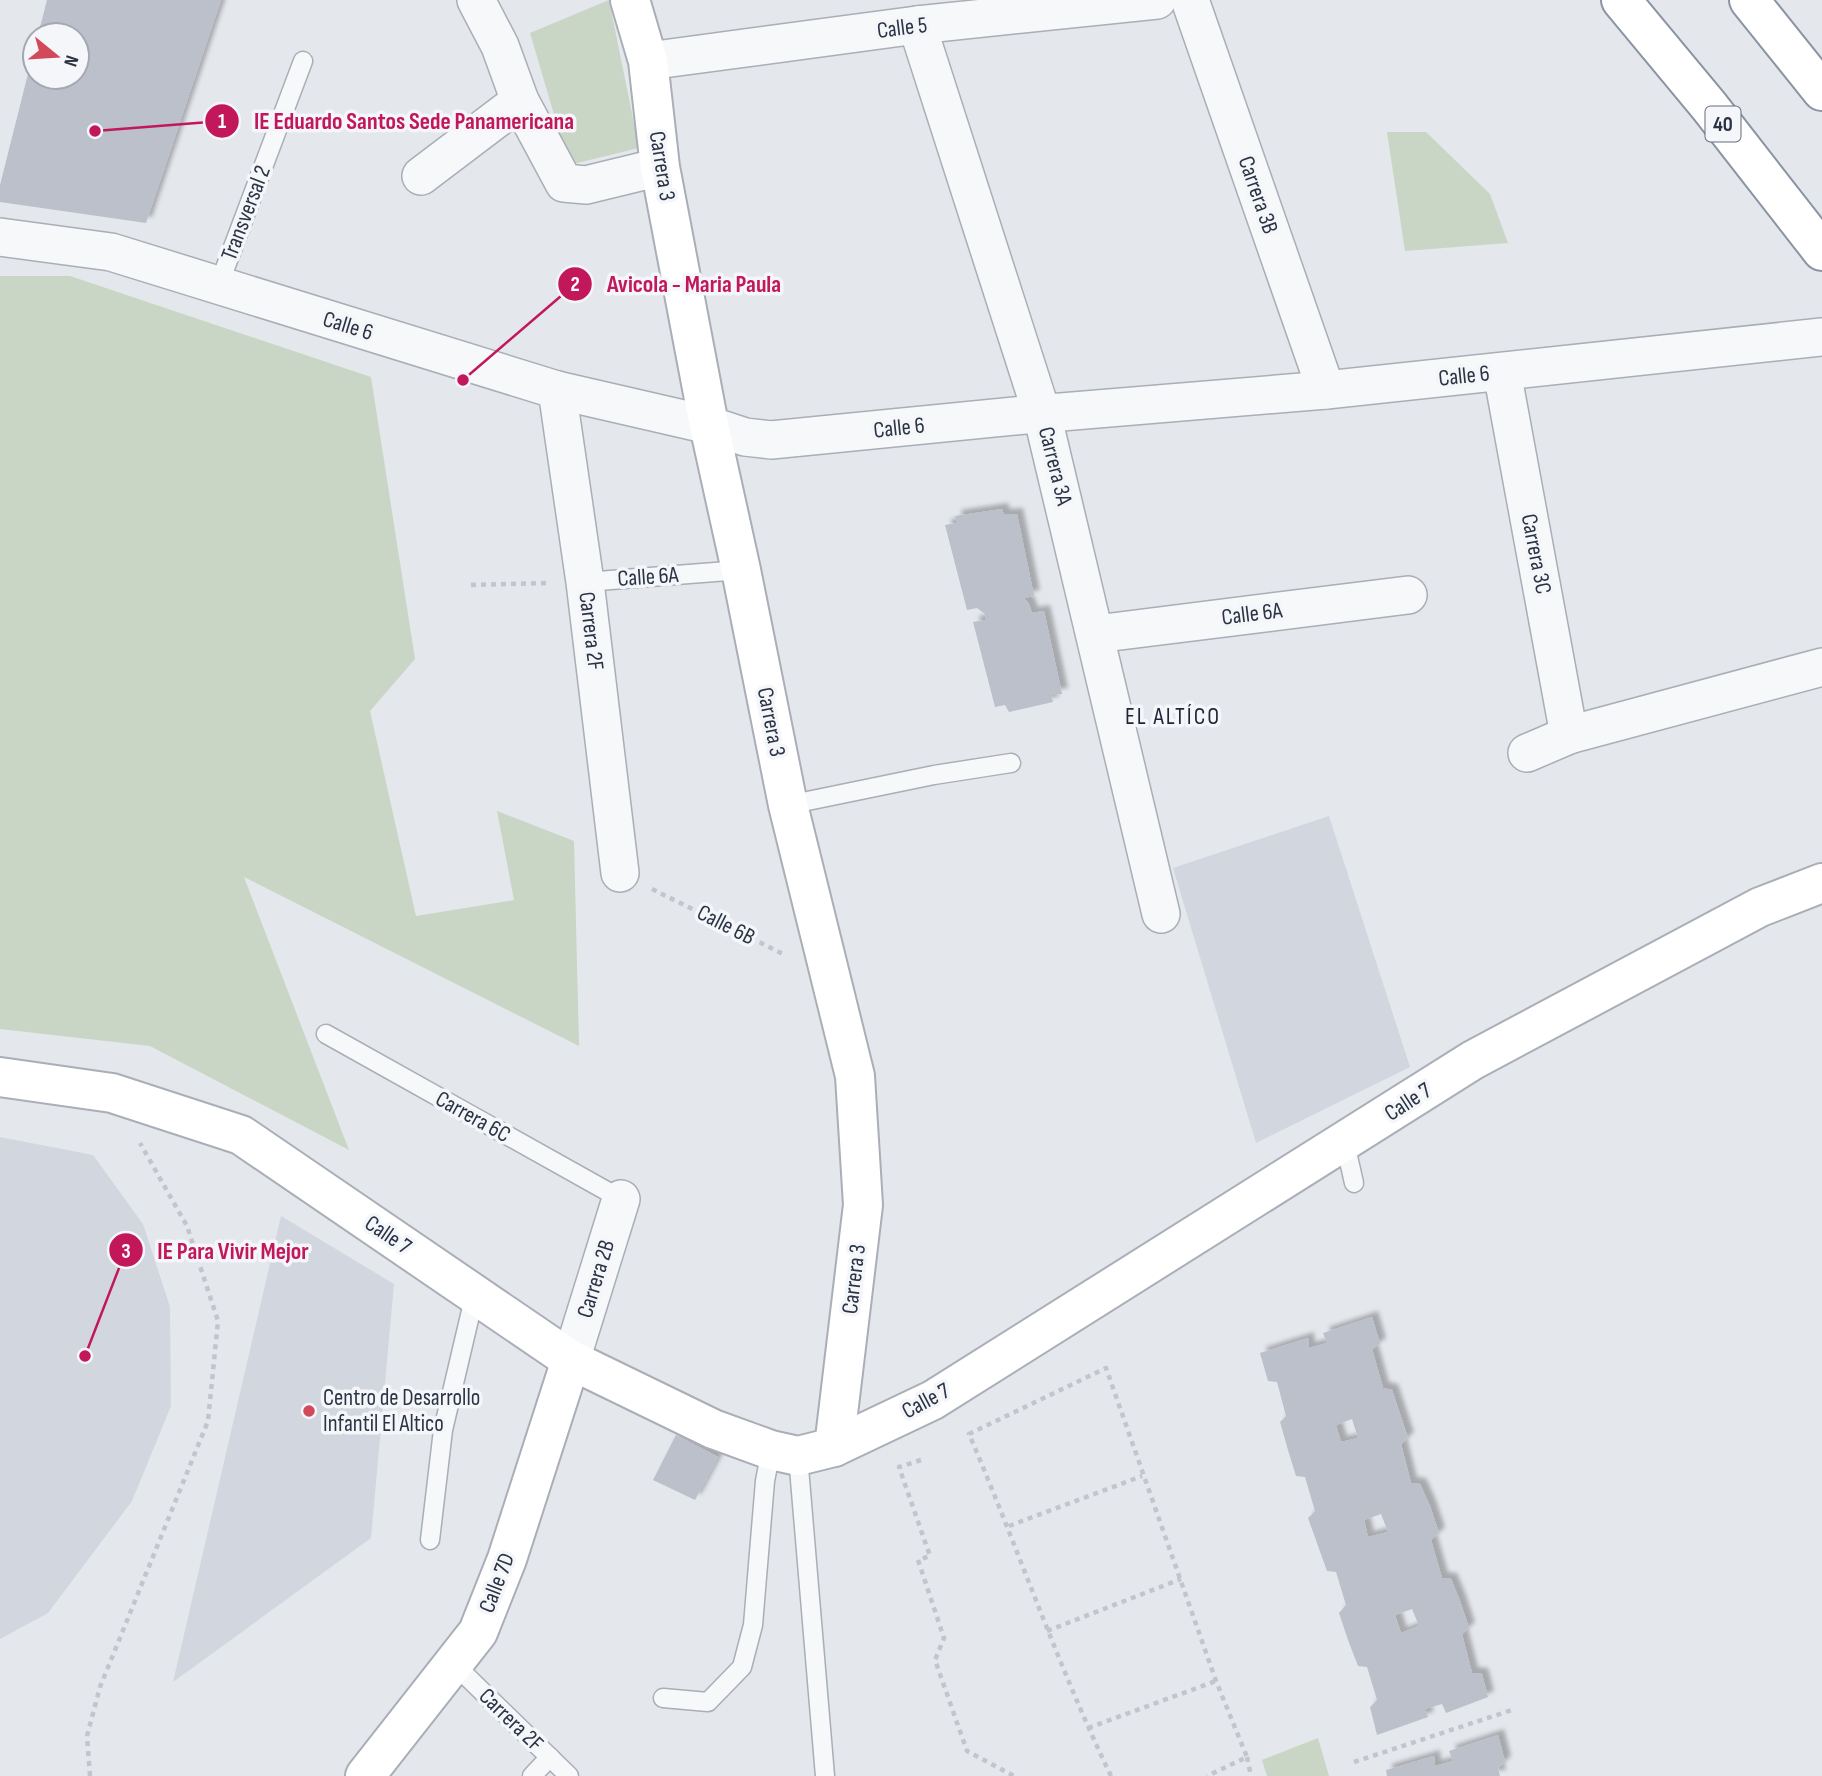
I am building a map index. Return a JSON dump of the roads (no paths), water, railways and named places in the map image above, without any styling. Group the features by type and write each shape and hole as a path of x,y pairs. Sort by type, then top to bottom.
{"main road":[{"name":"Carrera 3","path":"630,0 648,61 660,167 709,425 788,805 855,1076 863,1205 834,1447"},
{"name":"40","path":"1621,0 1709,106 1822,251"},
{"path":"1749,0 1822,91"},
{"name":"Calle 7","path":"0,1077 112,1093 241,1135 571,1360 713,1429 785,1453 834,1447 904,1420 1224,1215 1345,1143 1473,1060 1760,907 1822,883"},
{"name":"Calle 7D","path":"365,1776 478,1632 507,1559 571,1360"}],"street":[{"path":"457,0 500,46"},
{"path":"476,0 500,46 520,100 564,183 586,185 660,167"},
{"name":"Calle 5","path":"648,61 917,25 1157,0"},
{"name":"Carrera 3B","path":"1190,0 1326,390"},
{"name":"Carrera 3A","path":"917,25 1042,414 1161,915"},
{"path":"421,176 520,100"},
{"name":"Calle 6","path":"0,237 111,252 556,390 709,425 745,437 805,448 1042,414 1326,390 1822,338"},
{"name":"Carrera 3C","path":"1502,372 1569,735"},
{"name":"Carrera 2F","path":"556,390 585,582 620,873"},
{"name":"Calle 6A","path":"1096,634 1408,595"},
{"path":"1527,753 1569,735 1822,667"},
{"name":"Carrera 2B","path":"571,1360 621,1199"}],"lane":[{"name":"Transversal 2","path":"218,287 303,61"},
{"name":"Calle 6A","path":"585,582 741,570"},
{"path":"788,805 934,775 1011,763"},
{"name":"Carrera 6C","path":"326,1034 621,1199"},
{"path":"1345,1143 1354,1183"},
{"path":"430,1540 443,1430 475,1294"},
{"path":"663,1698 708,1702 742,1667 753,1625 765,1481 785,1453"},
{"path":"785,1453 825,1776"},
{"name":"Carrera 2F","path":"454,1664 569,1776"},
{"path":"532,1776 550,1758"}],"place":[{"name":"IE Eduardo Santos Sede Panamericana","path":"95,131"},
{"name":"Avicola - Maria Paula","path":"463,380"},
{"name":"IE Para Vivir Mejor","path":"85,1356"},
{"name":"Centro de Desarrollo Infantil El Altico","path":"309,1411"}],"district":[{"name":"EL ALTÍCO","path":"1173,716"}]}
